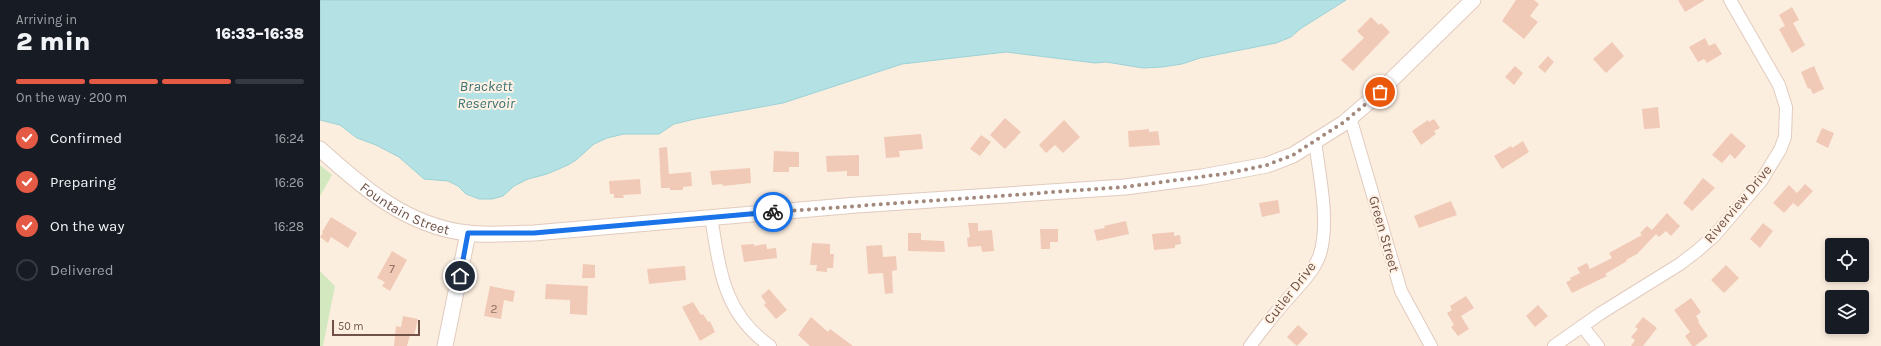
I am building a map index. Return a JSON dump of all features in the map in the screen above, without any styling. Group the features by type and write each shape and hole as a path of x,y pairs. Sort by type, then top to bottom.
{"street":[{"name":"Fountain Street","path":"320,149 354,180 392,207 430,225 468,233 534,233 710,217 1125,187 1202,177 1267,165 1293,155 1350,117 1372,99 1473,0"},
{"name":"Riverview Drive","path":"1554,346 1582,326 1698,251 1714,236 1760,181 1780,150 1785,137 1787,124 1786,107 1779,85 1730,0"},
{"name":"Green Street","path":"1350,117 1401,291 1431,346"},
{"name":"Cutler Drive","path":"1250,346 1307,276 1320,254 1323,231 1322,206 1315,141"},
{"path":"710,217 721,275 728,297 748,326 770,346"},
{"path":"445,346 468,233"},
{"path":"1582,326 1598,346"}],"green space":[{"path":"320,165 332,175 320,196"},
{"path":"320,271 335,286 323,346 320,346"}],"water":[{"name":"Brackett Reservoir","path":"320,0 1346,0 1300,29 1291,37 1276,43 1162,67 1143,68 1106,62 1095,63 1006,52 902,64 783,103 674,124 659,134 624,134 607,138 594,144 568,165 547,174 528,179 514,186 503,196 492,199 479,199 466,194 458,186 448,181 424,179 399,157 376,145 357,138 340,125 320,120"}],"building":[{"path":"1516,0 1534,0 1539,4 1530,16 1538,22 1524,39 1502,21"},
{"path":"1678,0 1705,0 1685,12"},
{"path":"1792,7 1799,20 1793,23 1805,45 1792,53 1779,29 1785,26 1779,15"},
{"path":"1371,17 1379,25 1381,23 1390,32 1353,71 1341,60 1364,38 1357,31"},
{"path":"1705,38 1709,46 1715,43 1722,54 1707,63 1704,59 1698,62 1689,47"},
{"path":"1612,42 1624,56 1606,73 1593,59"},
{"path":"1548,56 1554,62 1545,73 1538,67"},
{"path":"1515,66 1523,73 1514,85 1505,77"},
{"path":"1814,66 1824,89 1813,94 1810,88 1808,89 1801,72"},
{"path":"1658,107 1660,128 1644,129 1642,109"},
{"path":"1005,118 1021,132 1005,149 990,135"},
{"path":"1434,119 1440,128 1434,131 1436,134 1421,145 1412,131 1428,120 1429,122"},
{"path":"1064,120 1080,137 1063,153 1055,145 1046,153 1039,145"},
{"path":"1822,128 1834,133 1828,148 1816,142"},
{"path":"1149,129 1149,132 1158,131 1160,145 1129,147 1128,131"},
{"path":"1731,133 1746,146 1735,159 1730,154 1722,163 1712,155"},
{"path":"921,134 923,149 899,151 900,157 886,158 884,137"},
{"path":"981,135 991,142 980,156 970,149"},
{"path":"1523,141 1529,152 1502,169 1494,156"},
{"path":"667,147 669,174 691,172 692,186 683,187 683,190 661,188 659,148"},
{"path":"774,151 799,152 799,167 789,167 789,172 773,172"},
{"path":"859,155 859,176 847,176 847,171 827,172 826,156"},
{"path":"750,168 751,183 723,186 722,184 712,185 710,171"},
{"path":"1703,178 1715,188 1692,211 1683,203"},
{"path":"640,179 641,194 623,195 624,198 614,198 614,194 610,194 609,181"},
{"path":"1805,184 1813,191 1798,207 1793,203 1784,213 1773,203 1789,185 1797,193"},
{"path":"1278,200 1280,213 1262,217 1259,203"},
{"path":"1451,201 1457,215 1419,228 1414,216"},
{"path":"1667,213 1680,226 1671,236 1666,231 1659,237 1656,234 1637,254 1605,274 1607,276 1572,293 1566,282 1571,280 1570,278 1580,273 1577,268 1587,263 1590,269 1612,258 1609,253 1642,235 1640,233 1647,226 1652,230"},
{"path":"331,217 357,233 348,248 331,237 328,243 320,237"},
{"path":"1126,221 1129,234 1097,241 1094,230"},
{"path":"968,223 978,223 978,231 992,230 994,251 982,252 981,246 968,247 967,238 970,237"},
{"path":"1763,223 1773,231 1760,248 1750,239"},
{"path":"1040,229 1058,229 1058,242 1050,242 1050,249 1041,249"},
{"path":"1174,232 1174,236 1180,235 1181,244 1175,245 1175,248 1154,250 1152,234"},
{"path":"908,233 921,233 921,240 944,241 945,252 908,251"},
{"path":"812,243 830,244 830,254 834,254 833,268 827,268 827,272 816,271 817,265 810,265"},
{"path":"754,244 754,246 766,244 767,249 776,248 777,258 744,262 741,245"},
{"path":"882,245 883,257 896,256 897,270 892,271 893,293 885,294 883,273 868,274 866,246"},
{"path":"392,251 407,260 390,291 382,286 385,282 377,278"},
{"path":"583,264 595,265 595,278 582,278"},
{"path":"1726,265 1739,278 1724,293 1711,280"},
{"path":"685,266 686,280 649,284 647,269"},
{"path":"546,284 588,286 587,315 570,314 570,300 545,299"},
{"path":"490,286 515,291 513,302 504,300 501,319 484,316"},
{"path":"769,289 787,310 776,319 764,305 766,303 761,296"},
{"path":"1466,296 1474,308 1461,316 1469,329 1458,336 1451,327 1454,325 1447,313 1452,310 1450,306"},
{"path":"1691,298 1701,312 1696,316 1699,321 1698,322 1708,336 1695,346 1692,346 1685,336 1690,332 1674,310"},
{"path":"693,302 701,315 703,314 708,322 710,321 715,332 700,341 682,307"},
{"path":"1538,305 1548,316 1535,327 1526,316"},
{"path":"403,316 418,319 414,336 410,335 407,346 394,346 396,326 401,327"},
{"path":"811,317 828,332 830,329 853,346 810,346 798,335"},
{"path":"1643,317 1657,328 1643,346 1631,346 1635,340 1631,337 1638,329 1635,327"},
{"path":"1298,325 1308,334 1297,346 1287,337"}],"way so far":[{"path":"773,212 1125,187 1230,173 1267,165 1293,155 1344,122 1380,92"}],"route":[{"path":"460,276 468,233 534,233 773,212"}]}
